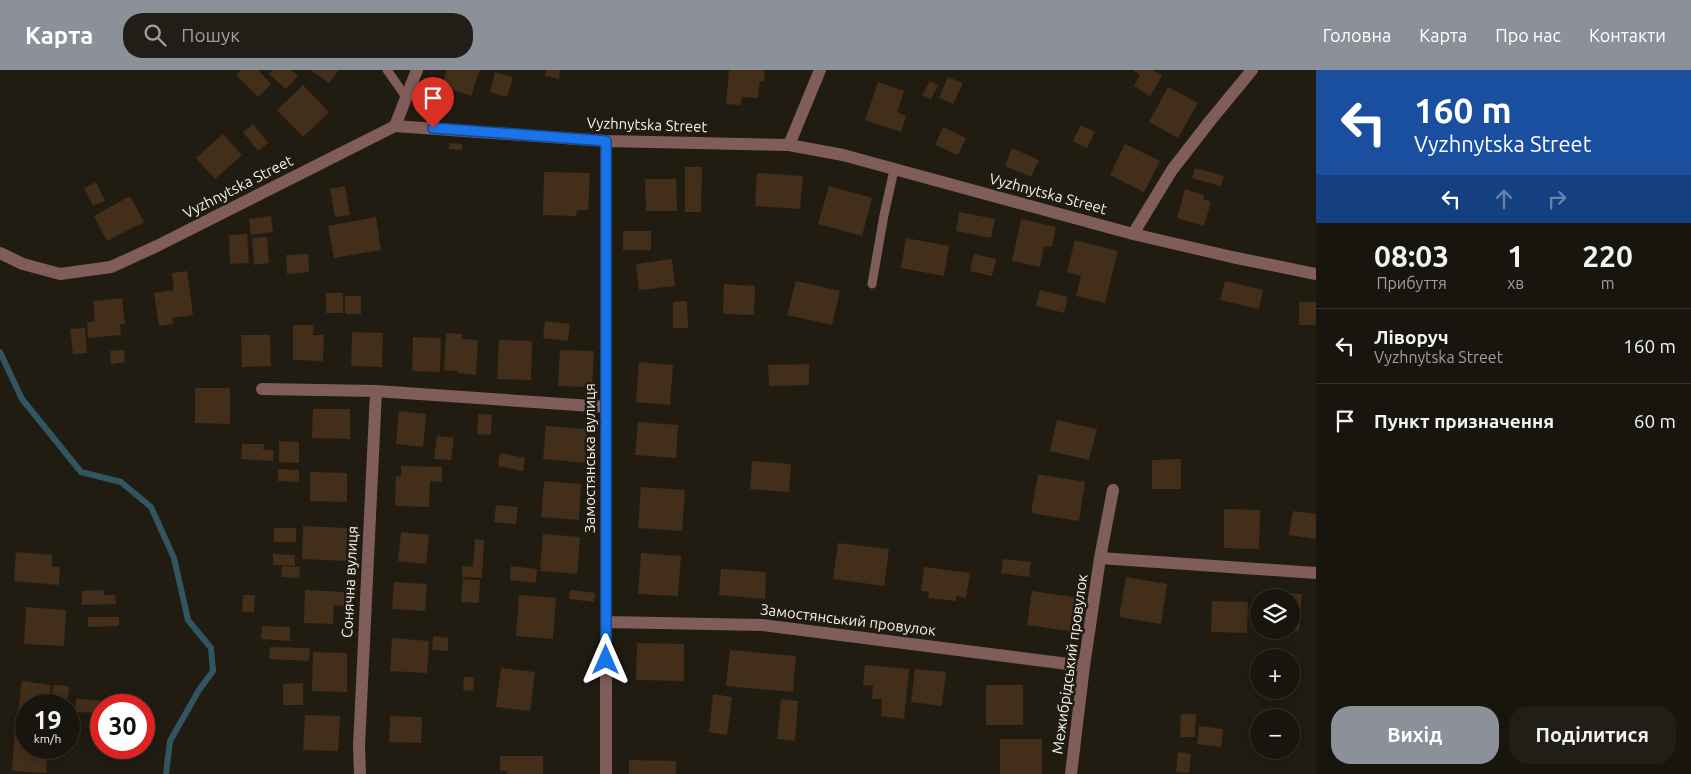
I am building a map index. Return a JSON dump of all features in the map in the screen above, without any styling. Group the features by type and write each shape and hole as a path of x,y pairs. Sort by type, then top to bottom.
{"street":[{"path":"394,126 417,70"},
{"path":"789,145 820,70"},
{"path":"1133,234 1172,170 1252,70"},
{"name":"Vyzhnytska Street","path":"0,253 23,264 60,274 111,267 157,246 394,126 606,141 789,145 844,155 1133,234 1316,274"},
{"name":"Замостянська вулиця","path":"606,141 606,774"},
{"path":"262,389 376,391 606,407"},
{"name":"Сонячна вулиця","path":"360,774 358,746 376,391"},
{"name":"Межибрідський провулок","path":"1071,774 1084,666 1100,558 1113,490"},
{"name":"Межибрідський провулок","path":"1100,558 1316,573"},
{"name":"Замостянський провулок","path":"606,622 762,625 1084,666"}],"lane":[{"path":"387,70 406,97"},
{"path":"872,284 894,170"}],"building":[{"path":"241,70 258,70 271,84 258,97 236,75"},
{"path":"272,70 291,70 298,76 286,89 269,74"},
{"path":"310,70 339,70 329,83"},
{"path":"447,70 480,70 471,96 441,86"},
{"path":"547,70 560,70 559,79 545,76"},
{"path":"729,70 765,70 764,82 760,81 758,98 742,97 741,105 726,104"},
{"path":"1133,70 1153,70 1162,76 1150,96 1134,86 1140,75"},
{"path":"495,72 513,77 507,97 490,92"},
{"path":"948,77 963,83 953,104 939,98"},
{"path":"930,81 938,85 931,99 922,95"},
{"path":"878,82 904,91 897,112 906,116 901,132 865,120"},
{"path":"303,85 329,112 303,137 277,110"},
{"path":"1168,87 1198,103 1178,138 1149,122"},
{"path":"253,124 268,143 258,151 243,132"},
{"path":"1081,125 1095,132 1087,148 1073,141"},
{"path":"943,127 966,138 958,155 935,145"},
{"path":"223,134 242,155 215,179 196,158"},
{"path":"449,143 462,144 462,150 449,149"},
{"path":"1125,144 1160,161 1144,192 1110,175"},
{"path":"1012,148 1039,160 1031,177 1005,166"},
{"path":"685,167 702,167 701,212 685,212"},
{"path":"1195,168 1224,176 1221,186 1192,178"},
{"path":"544,172 590,173 588,210 577,210 576,216 543,215"},
{"path":"757,173 803,176 800,209 755,206"},
{"path":"645,179 676,179 677,211 646,211"},
{"path":"96,182 105,201 93,206 84,188"},
{"path":"345,186 350,215 335,217 330,189"},
{"path":"829,186 872,198 862,236 818,224"},
{"path":"1185,189 1204,195 1203,199 1211,202 1204,226 1177,218"},
{"path":"130,196 144,222 107,241 94,216"},
{"path":"959,212 995,219 991,238 956,231"},
{"path":"271,216 273,232 251,235 249,219"},
{"path":"376,217 381,250 334,258 328,226"},
{"path":"1021,219 1056,227 1052,247 1044,246 1040,267 1012,261"},
{"path":"623,231 651,231 651,250 623,250"},
{"path":"247,234 249,263 230,264 229,235"},
{"path":"267,237 269,263 254,265 252,238"},
{"path":"906,238 949,246 944,276 901,268"},
{"path":"1075,240 1118,251 1105,303 1076,296 1081,276 1067,272"},
{"path":"308,254 309,272 287,274 286,255"},
{"path":"974,254 996,259 992,276 970,271"},
{"path":"672,259 675,286 639,290 636,264"},
{"path":"187,271 193,315 172,318 173,324 159,326 154,293 174,290 172,273"},
{"path":"796,281 840,291 832,325 787,315"},
{"path":"1225,281 1263,290 1259,309 1220,300"},
{"path":"724,284 755,286 754,315 723,314"},
{"path":"1040,290 1068,297 1064,313 1036,306"},
{"path":"326,293 343,293 343,313 326,313"},
{"path":"345,296 361,296 361,314 345,314"},
{"path":"122,298 125,324 120,324 121,335 88,338 87,322 95,321 93,301"},
{"path":"687,301 688,328 673,328 673,302"},
{"path":"1299,302 1316,302 1316,325 1299,325"},
{"path":"545,321 570,324 568,341 543,338"},
{"path":"293,325 314,325 313,335 324,335 323,361 293,360"},
{"path":"85,328 87,353 73,354 70,329"},
{"path":"352,332 383,333 382,367 351,366"},
{"path":"446,333 462,334 462,339 478,340 476,375 444,370"},
{"path":"241,335 270,335 271,366 242,367"},
{"path":"413,337 441,338 440,372 412,371"},
{"path":"499,340 532,341 531,380 497,379"},
{"path":"124,350 125,362 111,364 110,351"},
{"path":"560,350 594,351 592,387 558,386"},
{"path":"639,362 673,365 670,405 636,402"},
{"path":"809,364 809,385 769,386 768,365"},
{"path":"195,388 230,388 230,424 195,423"},
{"path":"313,409 350,409 350,439 312,438"},
{"path":"399,411 426,414 423,447 396,444"},
{"path":"478,414 492,415 491,435 477,434"},
{"path":"1057,420 1097,429 1089,460 1050,451"},
{"path":"638,422 678,425 676,458 635,455"},
{"path":"546,426 587,429 585,463 543,459"},
{"path":"437,436 454,438 451,460 434,459"},
{"path":"279,441 299,442 299,463 279,462"},
{"path":"242,444 264,444 263,450 274,450 273,461 241,459"},
{"path":"500,453 525,458 523,471 498,466"},
{"path":"1181,459 1181,489 1152,489 1152,460"},
{"path":"752,461 791,464 789,492 750,489"},
{"path":"401,466 442,467 442,482 430,481 429,507 395,506 396,476 401,477"},
{"path":"278,469 299,470 299,482 278,481"},
{"path":"310,472 347,473 347,502 310,501"},
{"path":"1038,474 1085,482 1079,521 1031,513"},
{"path":"544,481 581,484 579,520 541,517"},
{"path":"641,487 685,490 682,531 638,528"},
{"path":"496,505 518,507 516,524 494,522"},
{"path":"1224,509 1260,510 1259,549 1224,548"},
{"path":"1293,511 1316,514 1316,539 1289,535"},
{"path":"303,526 347,528 346,561 302,559"},
{"path":"274,528 296,528 296,542 274,542"},
{"path":"401,532 429,535 426,564 398,561"},
{"path":"543,534 580,537 577,574 540,571"},
{"path":"475,539 484,540 482,578 462,577 462,566 473,567"},
{"path":"838,543 889,549 884,586 833,579"},
{"path":"16,552 52,555 52,567 60,567 59,585 14,581"},
{"path":"641,553 681,556 678,596 638,594"},
{"path":"273,554 295,555 295,566 273,565"},
{"path":"1003,559 1031,562 1029,577 1001,573"},
{"path":"282,566 300,567 299,578 281,577"},
{"path":"511,566 537,569 536,583 510,580"},
{"path":"924,567 970,573 966,598 956,596 956,601 928,598 929,592 921,591"},
{"path":"721,569 766,572 765,599 719,595"},
{"path":"1126,577 1167,584 1161,624 1119,617"},
{"path":"463,579 480,580 479,603 461,602"},
{"path":"394,582 427,584 425,611 392,609"},
{"path":"104,590 104,595 115,595 116,604 82,605 82,591"},
{"path":"305,590 345,592 344,606 334,605 333,624 304,623"},
{"path":"570,590 595,593 594,602 569,599"},
{"path":"1032,591 1080,598 1075,632 1027,625"},
{"path":"1300,594 1302,594 1300,619"},
{"path":"243,595 255,595 254,612 242,612"},
{"path":"519,595 556,598 553,639 516,636"},
{"path":"1212,601 1248,602 1247,633 1211,632"},
{"path":"26,607 66,610 64,646 24,644"},
{"path":"88,617 119,617 119,626 88,627"},
{"path":"262,626 290,627 290,641 261,639"},
{"path":"433,636 448,638 448,651 432,650"},
{"path":"392,638 429,641 427,673 390,671"},
{"path":"637,643 684,644 684,681 636,680"},
{"path":"270,647 310,648 309,661 269,659"},
{"path":"730,650 796,656 793,692 726,686"},
{"path":"313,652 347,653 347,692 312,691"},
{"path":"865,665 909,669 904,719 881,716 882,699 872,699 873,686 863,685"},
{"path":"501,668 535,672 530,711 496,707"},
{"path":"915,669 946,672 942,706 911,702"},
{"path":"464,677 474,677 473,691 463,690"},
{"path":"22,681 51,685 50,694 20,694"},
{"path":"303,683 303,705 283,705 283,684"},
{"path":"53,685 69,686 68,694 52,694"},
{"path":"986,685 1023,685 1023,725 986,725"},
{"path":"713,694 732,697 727,735 709,732"},
{"path":"80,699 90,700 90,713 80,712"},
{"path":"781,699 798,701 795,741 777,739"},
{"path":"1181,714 1196,714 1195,737 1180,737"},
{"path":"305,715 340,716 338,751 303,750"},
{"path":"390,716 422,717 421,743 389,742"},
{"path":"1199,726 1223,729 1221,747 1197,744"},
{"path":"15,729 15,759 47,759 46,773 12,771"},
{"path":"1000,739 1042,739 1042,774 1000,774"},
{"path":"1178,752 1191,754 1189,773 1176,772"},
{"path":"500,756 543,756 543,774 507,774 507,771 500,771"},
{"path":"629,760 676,761 676,774 629,774"}],"waterway":[{"path":"0,352 22,399 81,472 121,482 151,507 174,558 188,620 211,648 213,671 199,690 170,741 166,774"}],"route":[{"path":"433,128 606,141 606,660"}]}
